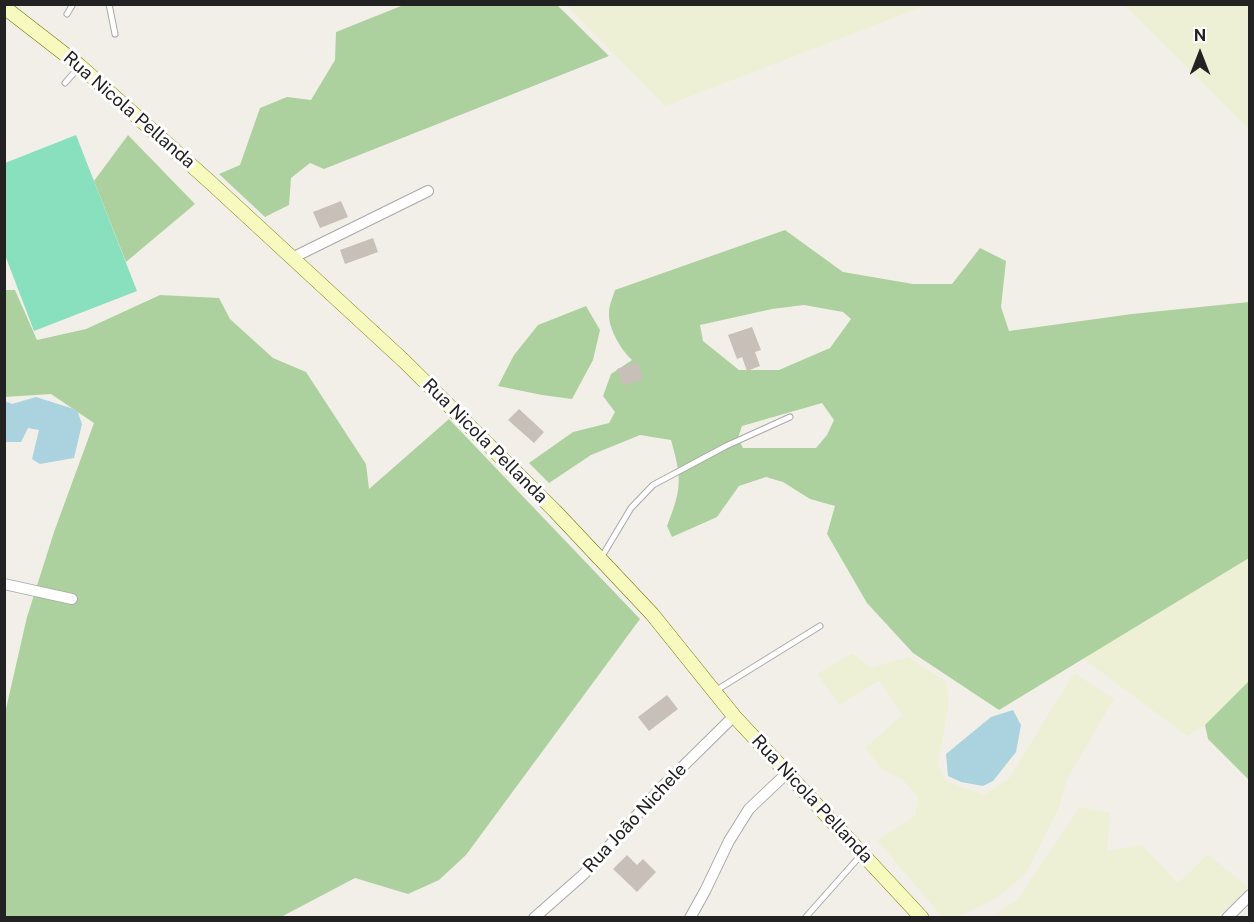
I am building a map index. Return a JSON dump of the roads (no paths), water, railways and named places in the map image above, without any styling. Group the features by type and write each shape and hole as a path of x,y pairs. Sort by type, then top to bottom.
{"main road":[{"name":"Rua Nicola Pellanda","path":"4,7 80,66 404,361 555,511 652,614 735,716 922,918"}],"street":[{"path":"292,258 428,191"},
{"path":"4,584 72,599"},
{"name":"Rua João Nichele","path":"534,918 584,874 662,787 735,716"},
{"path":"690,918 729,841 749,809 787,773"},
{"path":"1227,918 1250,895"}],"lane":[{"path":"67,14 73,4"},
{"path":"109,4 115,34"},
{"path":"65,83 80,66"},
{"path":"600,560 631,508 653,485 726,446 790,417"},
{"path":"715,691 820,626"},
{"path":"806,918 862,853"}],"water":[{"path":"36,397 77,410 82,424 74,458 40,464 32,459 39,430 28,428 21,442 5,442 5,401 12,404"},
{"path":"1013,710 1021,725 1016,752 993,781 983,786 961,782 948,776 946,754 991,717"}]}
